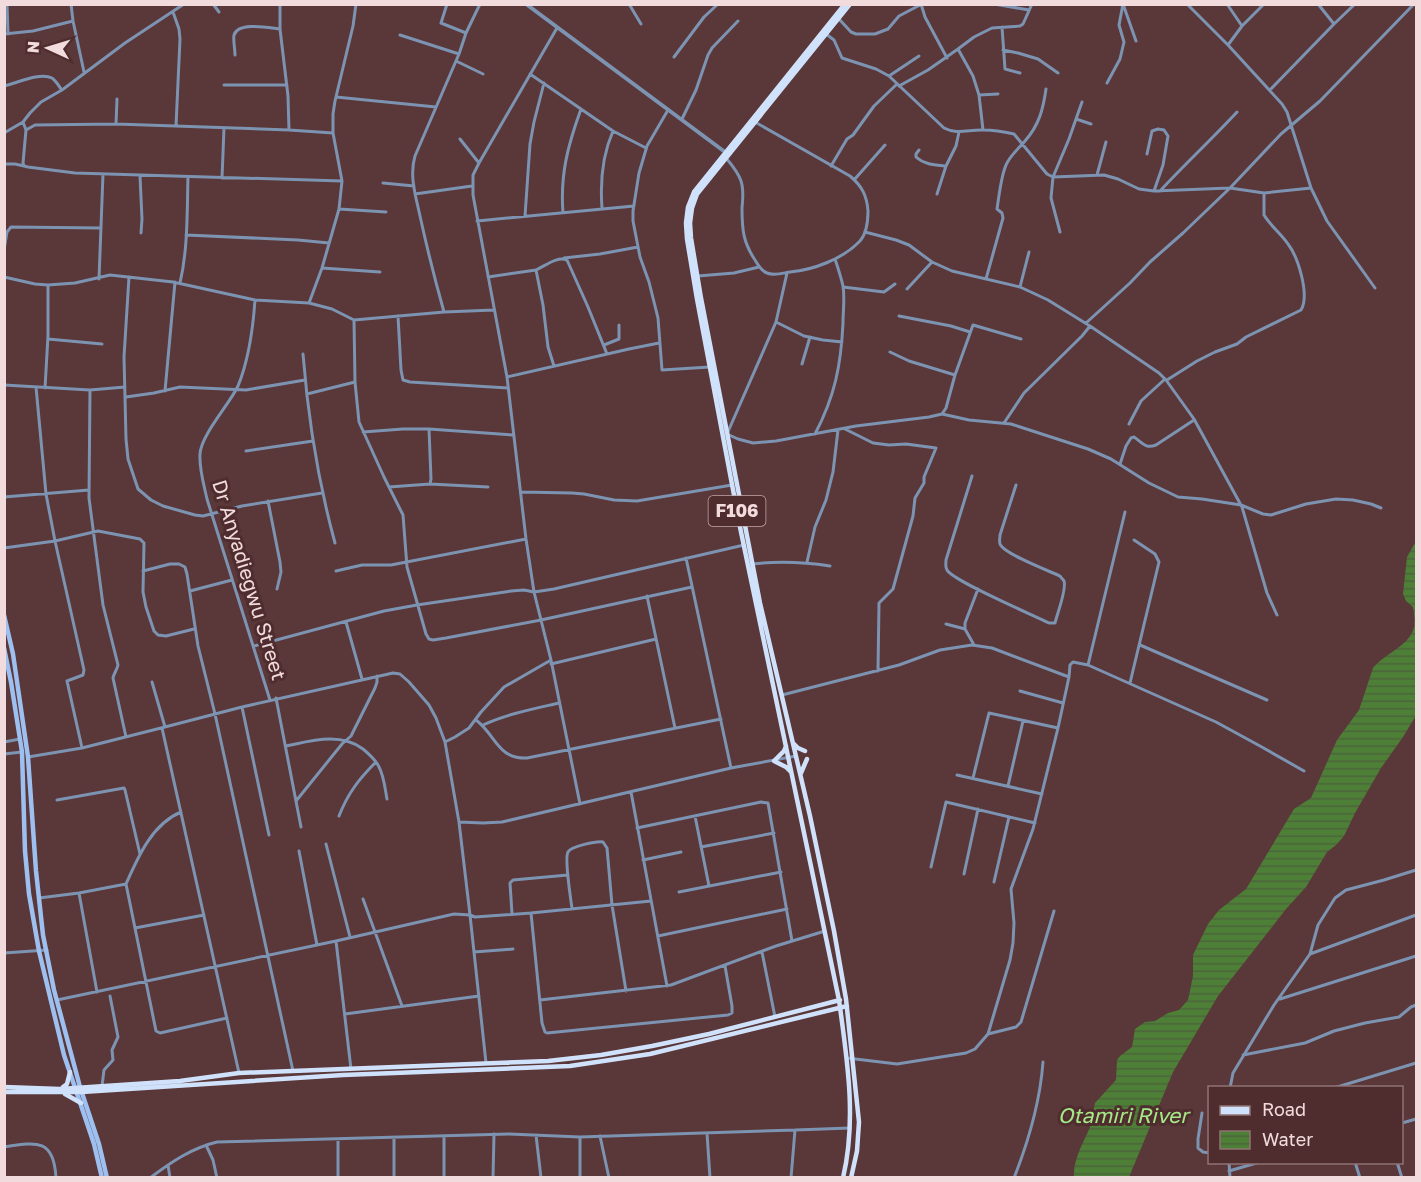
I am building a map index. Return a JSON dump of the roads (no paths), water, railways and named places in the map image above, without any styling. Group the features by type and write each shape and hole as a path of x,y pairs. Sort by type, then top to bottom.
{"main road":[{"name":"F106","path":"699,299 690,223 692,208 698,194 845,4"},
{"name":"F106","path":"843,1178 850,1128 850,1108 847,1058 839,1000 786,745 752,564 732,485 687,239 688,207 694,192 755,122 850,4"},
{"name":"F106","path":"712,367 727,434 744,545 793,742 834,931 846,999 859,1132 851,1178"},
{"path":"4,615 13,654 28,757 39,898 47,950 81,1103 102,1177"},
{"path":"4,648 22,752 28,894 64,1054 99,1144 102,1177"},
{"path":"6,656 13,654"},
{"path":"793,742 806,752"},
{"path":"786,745 784,751 774,761 786,767 792,774"},
{"path":"800,776 807,759"},
{"path":"24,801 31,800"},
{"path":"79,1090 239,1073 548,1061 652,1046 846,999"},
{"path":"5,1088 79,1090 307,1077 570,1066 650,1054 847,1006"},
{"path":"307,1070 307,1077"},
{"path":"60,1090 67,1084 70,1072"},
{"path":"60,1090 81,1103"}],"street":[{"path":"7,4 6,34 33,31 73,21"},
{"path":"71,4 84,72"},
{"path":"4,133 23,122 41,102 62,90 84,72 184,4"},
{"path":"213,4 219,12"},
{"path":"280,4 289,130"},
{"path":"309,303 339,209 342,181 333,133 336,97 356,4"},
{"path":"447,4 441,23 466,33"},
{"path":"444,312 415,194 412,165 480,4"},
{"path":"526,4 682,119 726,155 741,180 743,236 747,249 766,273 796,272 821,265 835,259 860,241 867,225 866,197 862,187 831,166 755,122"},
{"path":"629,4 641,24"},
{"path":"674,57 704,17 718,4"},
{"path":"994,4 1029,10"},
{"path":"831,166 847,139 853,135 874,106 898,85 947,58 980,33 992,28 1020,26 1032,4"},
{"path":"1123,4 1136,41"},
{"path":"1107,83 1120,59 1125,42 1119,25 1123,4"},
{"path":"1187,4 1282,104 1287,112 1311,188 1327,221 1376,288"},
{"path":"1227,4 1242,26"},
{"path":"1228,45 1242,26 1264,4"},
{"path":"1318,4 1334,24"},
{"path":"1270,90 1355,4"},
{"path":"1086,323 1230,188 1281,134 1320,101 1414,4"},
{"path":"839,19 851,32 862,35 875,34 888,29 899,16 921,5 947,58"},
{"path":"173,12 180,39 176,126"},
{"path":"682,119 696,90 708,55 738,21"},
{"path":"235,55 234,35 237,31 247,26 280,29"},
{"path":"1002,27 1005,69 1020,73"},
{"path":"557,28 478,163 472,186 507,376 534,592 580,804"},
{"path":"826,34 834,40 842,58 876,69 889,76 944,129 950,132 983,130 1014,134 1047,174 1053,177 1097,175 1111,177 1139,189 1154,191 1230,188 1264,193 1311,188"},
{"path":"400,35 459,54"},
{"path":"958,49 973,76 979,94 983,130"},
{"path":"1003,50 1038,59 1058,73"},
{"path":"889,76 918,56"},
{"path":"456,61 483,74"},
{"path":"530,74 613,130 646,148"},
{"path":"4,86 37,76 45,76 54,79 62,90"},
{"path":"525,216 530,144 544,83"},
{"path":"224,85 287,85"},
{"path":"986,279 1003,218 1002,213 997,209 1005,168 1012,155 1037,125 1046,89"},
{"path":"979,94 999,94"},
{"path":"336,97 436,108"},
{"path":"116,124 117,99"},
{"path":"1060,232 1051,198 1053,177 1082,102"},
{"path":"563,213 562,186 565,159 581,109"},
{"path":"668,110 646,148 639,173 633,221 638,247 656,306 662,370 712,367"},
{"path":"1160,191 1237,112"},
{"path":"1076,119 1091,124"},
{"path":"23,122 27,130 24,166"},
{"path":"27,130 35,125 116,124 333,133"},
{"path":"222,178 224,128"},
{"path":"602,208 604,154 613,130"},
{"path":"1147,154 1152,131 1164,130 1168,136 1163,165 1154,191"},
{"path":"937,194 946,166 956,146 958,132"},
{"path":"460,139 478,163"},
{"path":"1097,175 1106,142"},
{"path":"854,180 885,145"},
{"path":"919,150 916,157 923,162 946,166"},
{"path":"4,164 75,173 342,181"},
{"path":"99,279 103,174"},
{"path":"140,176 141,233"},
{"path":"180,283 184,262 188,177"},
{"path":"382,183 414,186"},
{"path":"415,194 472,186"},
{"path":"1130,424 1141,401 1166,380 1197,361 1237,344 1246,337 1301,310 1305,304 1297,263 1290,247 1264,215 1264,193"},
{"path":"477,221 634,206"},
{"path":"339,209 386,212"},
{"path":"4,250 7,232 11,227 101,228"},
{"path":"865,232 909,245 932,262 952,271 1020,287 1048,300 1159,373 1194,419 1240,505 1267,593 1277,615"},
{"path":"186,235 328,243"},
{"path":"488,277 536,270 564,258 638,247"},
{"path":"1020,287 1029,252"},
{"path":"564,258 567,260 607,354"},
{"path":"814,435 824,417 840,368 843,287 835,259"},
{"path":"907,289 932,262"},
{"path":"698,276 734,273 759,267"},
{"path":"322,268 380,272"},
{"path":"536,270 548,347 554,366"},
{"path":"787,273 776,322 727,434 738,439 753,443 776,441 942,414 969,420 1004,423 1088,449 1120,464 1149,483 1178,497 1240,505 1263,514 1336,498 1381,508"},
{"path":"4,277 48,285 75,283 110,275 175,282 255,300 309,303 332,309 354,320 494,310"},
{"path":"129,277 125,329 126,439 128,459 138,489 151,500 173,509 203,516 242,506 322,493"},
{"path":"165,391 175,282"},
{"path":"843,287 884,292 895,284"},
{"path":"45,388 48,285"},
{"name":"Dr Anyadiegwu Street","path":"255,300 250,344 236,389 205,439 200,453 202,480 270,700"},
{"path":"398,316 403,380 508,388"},
{"path":"899,316 970,332"},
{"path":"354,320 355,382 359,422 403,515 407,567 429,639 434,640 541,620 692,587"},
{"path":"776,322 810,338 842,342"},
{"path":"604,345 619,339 619,325"},
{"path":"942,414 946,408 973,325 1021,339"},
{"path":"1004,423 1024,393 1090,326"},
{"path":"802,364 810,338"},
{"path":"48,339 102,344"},
{"path":"507,376 659,343"},
{"path":"890,352 909,361 955,375"},
{"path":"303,354 313,441 322,493 335,543"},
{"path":"126,397 180,387 246,390 305,380"},
{"path":"307,394 355,382"},
{"path":"4,385 90,390 125,387"},
{"path":"36,387 46,494 84,670 83,675 67,681 82,748"},
{"path":"90,390 89,490 93,532 103,605 118,665 113,678 126,737"},
{"path":"1120,464 1131,438 1134,437 1147,447 1151,447 1194,419"},
{"path":"363,432 429,429 513,435"},
{"path":"429,429 430,484"},
{"path":"844,429 873,443 936,448 924,477 924,483 915,498 913,516 893,589 879,603 878,671"},
{"path":"807,562 815,527 826,500 833,472 838,430"},
{"path":"246,451 313,441"},
{"path":"972,476 946,560 948,571 978,589 1049,623 1054,623 1063,593 1063,580 1060,576 1010,553 1002,548 1000,543 1000,535 1016,485"},
{"path":"389,488 430,484 488,487"},
{"path":"521,492 578,494 614,501 637,501 732,485"},
{"path":"4,498 89,490"},
{"path":"268,501 280,562 281,572 277,589"},
{"path":"1088,665 1125,512"},
{"path":"4,548 55,541 98,531 140,539 144,543 143,592 154,631 158,635 166,636 194,629"},
{"path":"336,571 352,566 392,565 526,539"},
{"path":"1130,683 1159,568 1155,554 1134,540"},
{"path":"254,646 384,611 511,591 534,592 554,589 744,545"},
{"path":"686,558 731,768"},
{"path":"752,564 788,561 830,566"},
{"path":"143,571 170,564 185,567 194,629 215,714 293,1071"},
{"path":"190,591 232,579"},
{"path":"974,645 965,629 965,623 978,589"},
{"path":"647,597 675,728"},
{"path":"346,622 362,679"},
{"path":"946,624 965,629"},
{"path":"444,742 470,728 504,687 551,662 656,639"},
{"path":"782,695 878,671 940,650 974,645 992,648 1069,677"},
{"path":"1140,645 1267,700"},
{"path":"847,1058 897,1064 966,1053 975,1049 987,1034 1013,943 1011,889 1035,823 1058,728 1070,664 1073,662 1088,665 1216,722 1304,771"},
{"path":"28,757 82,748 276,698 377,676 400,674 429,705 444,742 459,822 486,1070"},
{"path":"296,801 351,736 375,688 377,676"},
{"path":"152,682 239,1073"},
{"path":"1020,691 1063,703"},
{"path":"276,698 301,827"},
{"path":"483,725 520,711 559,703"},
{"path":"242,707 269,835"},
{"path":"974,778 989,713 1058,728"},
{"path":"476,720 483,725 502,749 512,756 527,758 721,719"},
{"path":"1008,786 1023,721"},
{"path":"4,742 20,739"},
{"path":"285,746 327,739 346,740 362,748 379,766 387,799"},
{"path":"4,754 22,752"},
{"path":"459,822 493,823 731,768 796,756"},
{"path":"339,816 349,793 376,762"},
{"path":"957,775 1042,794"},
{"path":"57,800 124,788 140,854"},
{"path":"631,792 667,986"},
{"path":"932,867 946,802 1035,823"},
{"path":"637,828 768,803 792,941"},
{"path":"964,874 978,809"},
{"path":"181,812 165,820 140,854 126,884 156,1031 158,1033 227,1018"},
{"path":"695,816 709,886"},
{"path":"994,882 1009,817"},
{"path":"701,847 774,833"},
{"path":"572,909 567,853 570,849 603,842 607,848 612,905 626,991"},
{"path":"326,844 350,938"},
{"path":"299,851 317,945"},
{"path":"643,860 681,852"},
{"path":"1230,1086 1233,1073 1243,1054 1310,954 1318,925 1335,898 1346,890 1416,870"},
{"path":"679,892 781,872"},
{"path":"512,914 511,881 568,875"},
{"path":"39,898 126,884"},
{"path":"79,893 97,992"},
{"path":"363,899 402,1006"},
{"path":"57,1000 454,914 476,917 651,901"},
{"path":"658,936 787,909"},
{"path":"987,1034 1016,1027 1021,1022 1054,911"},
{"path":"531,913 543,1029 547,1033 728,1015 732,1012 732,1006 724,966"},
{"path":"135,928 204,915"},
{"path":"1310,954 1416,915"},
{"path":"540,1000 667,986 825,931"},
{"path":"336,941 351,1069"},
{"path":"474,952 513,949"},
{"path":"4,953 47,950"},
{"path":"762,952 775,1017"},
{"path":"1278,999 1416,956"},
{"path":"102,1086 104,1070 113,1060 112,1050 117,1037 110,996"},
{"path":"345,1014 479,996"},
{"path":"1243,1054 1305,1043 1334,1031 1399,1017 1416,1005"},
{"path":"1014,1178 1027,1145 1039,1098 1043,1062"},
{"path":"1341,1086 1416,1063"},
{"path":"1202,1113 1198,1148 1208,1153"},
{"path":"150,1178 174,1160 217,1142 494,1134 580,1137 850,1128"},
{"path":"791,1178 795,1130"},
{"path":"707,1133 710,1178"},
{"path":"493,1178 494,1134"},
{"path":"536,1135 541,1178"},
{"path":"444,1136 444,1178"},
{"path":"600,1136 609,1178"},
{"path":"394,1137 394,1178"},
{"path":"580,1137 580,1178"},
{"path":"338,1139 338,1178"},
{"path":"4,1147 27,1143 43,1146 51,1154 55,1163 56,1178"},
{"path":"206,1145 213,1160 217,1178"},
{"path":"1229,1164 1230,1178"},
{"path":"1230,1171 1253,1164"},
{"path":"168,1165 170,1178"}],"water":[{"name":"Otamiri River","path":"1416,541 1415,717 1381,768 1344,836 1327,852 1306,887 1218,996 1173,1072 1129,1177 1074,1177 1075,1163 1092,1122 1095,1103 1116,1080 1117,1060 1132,1047 1135,1029 1145,1022 1155,1021 1168,1013 1179,1010 1188,1000 1193,976 1193,955 1208,924 1219,910 1246,889 1294,809 1311,798 1337,740 1359,710 1373,668 1412,634 1413,607 1406,601 1403,594 1407,557"}]}
